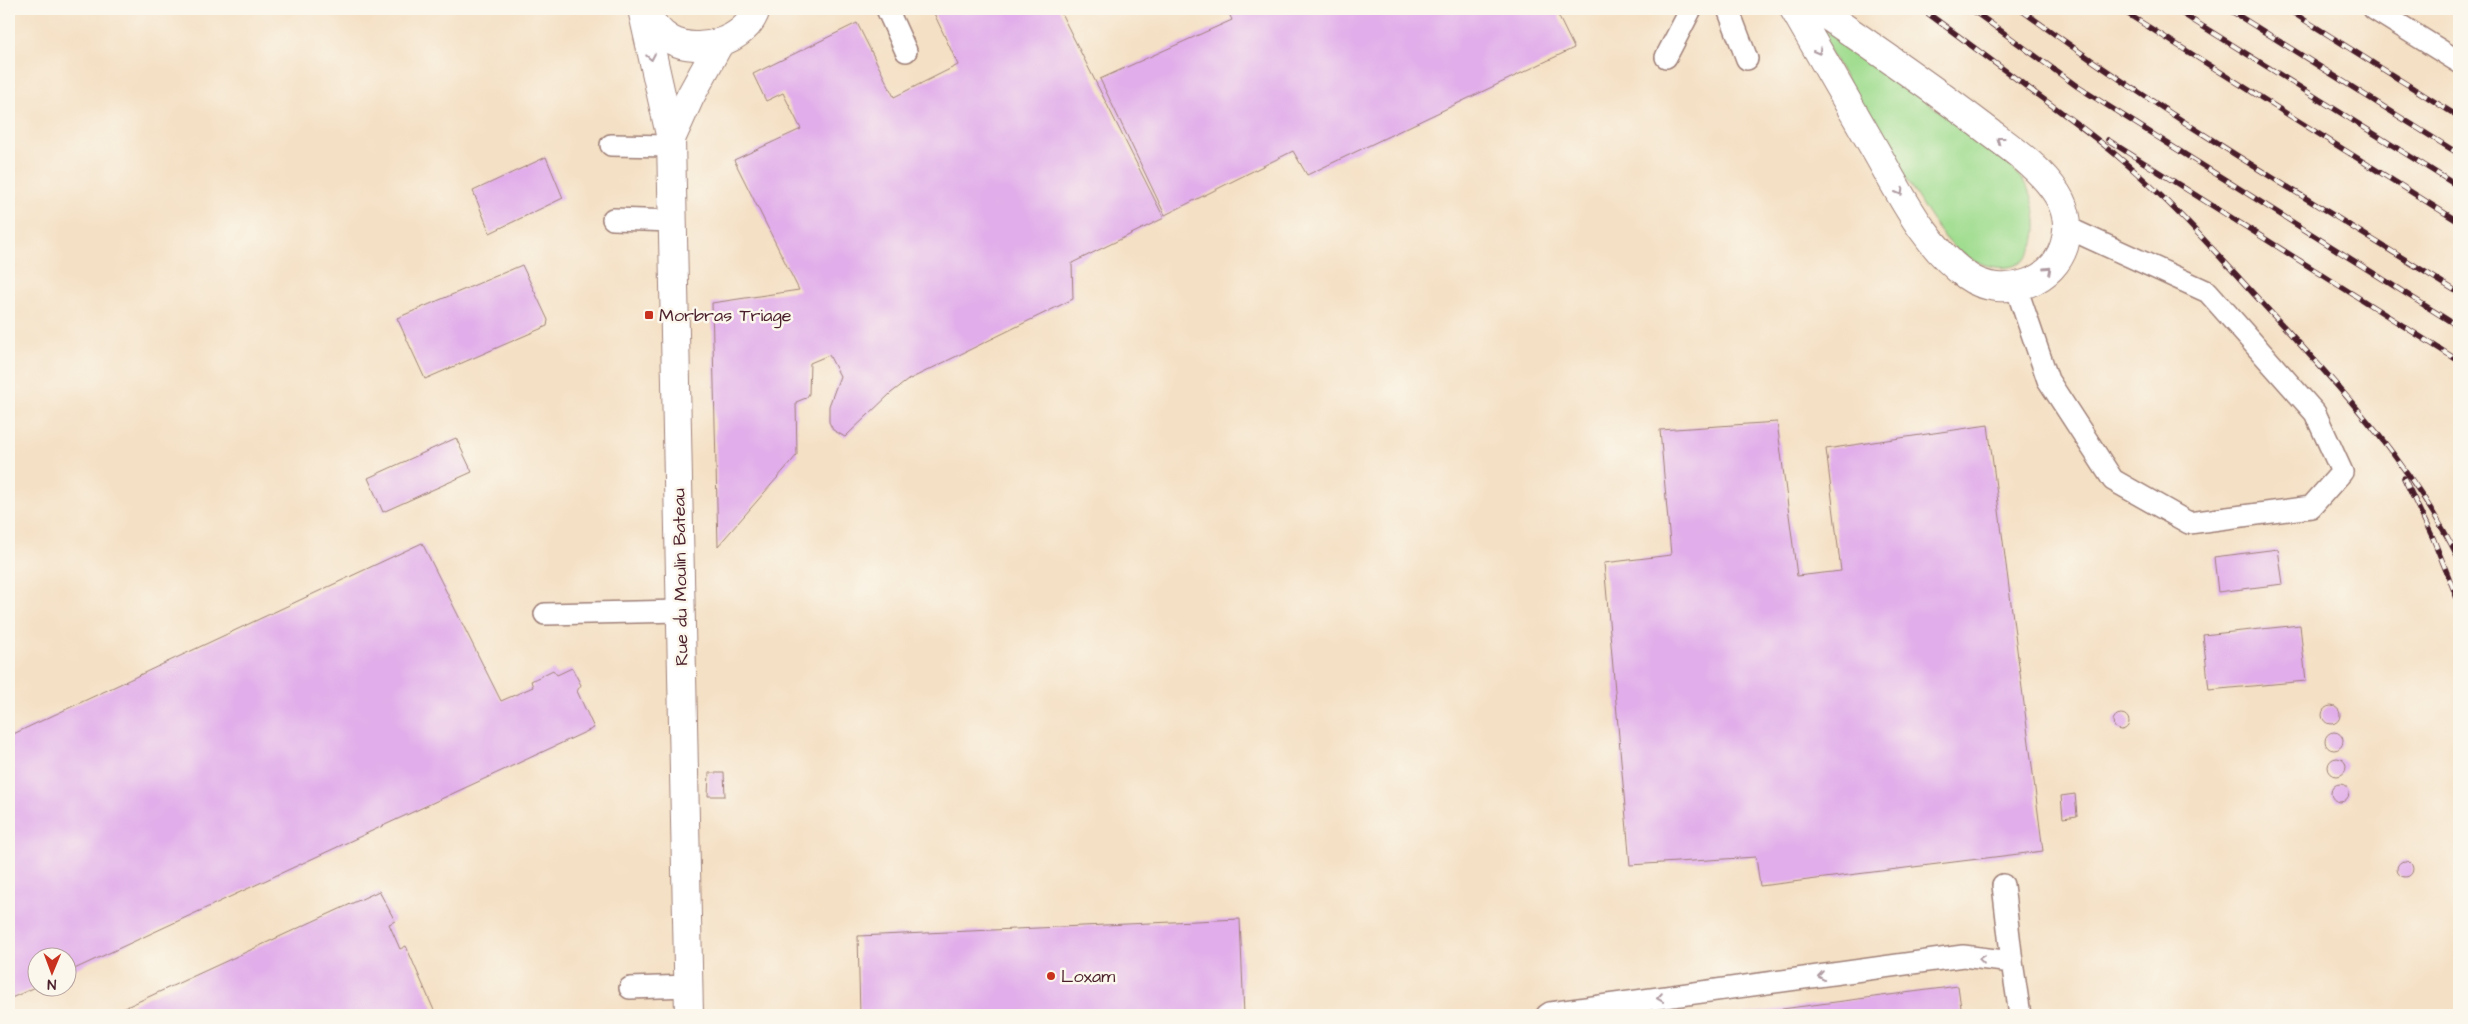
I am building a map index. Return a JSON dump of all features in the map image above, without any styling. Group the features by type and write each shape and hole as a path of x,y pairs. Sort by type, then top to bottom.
{"street":[{"path":"642,9 653,26 672,40 695,47 719,44 740,32 759,10"},
{"name":"Rue du Moulin Bateau","path":"642,9 671,143 689,1015"},
{"path":"1794,9 1912,213 1936,248 1968,277 1992,287 2016,287 2036,280 2053,266 2063,249 2068,228 2057,194 2028,162 1960,110 1817,9"},
{"name":"Rue du Moulin Bateau","path":"671,143 690,97 719,44"}],"lane":[{"path":"887,9 906,51"},
{"path":"1666,57 1691,9"},
{"path":"1728,9 1747,59"},
{"path":"2374,9 2459,62"},
{"path":"610,144 671,143"},
{"path":"613,219 673,221"},
{"path":"2016,287 2048,380 2113,480 2189,524 2311,507 2342,472 2315,413 2208,292 2068,228"},
{"path":"545,614 680,611"},
{"path":"2003,885 2020,1015"},
{"path":"1547,1015 1550,1013 1963,956 2012,962"},
{"path":"630,988 688,986"}],"green space":[{"path":"1824,29 1971,133 2010,165 2028,189 2034,206 2036,222 2034,242 2028,256 2018,264 2006,267 1992,267 1977,262 1963,254 1950,243 1925,210 1861,105 1821,34"}],"building":[{"path":"932,9 1059,9 1164,218 1072,263 1073,299 908,380 891,393 845,437 833,430 829,422 829,406 840,376 829,355 810,363 809,394 806,398 796,402 797,455 718,546 712,303 799,290 734,160 801,129 783,93 766,101 753,74 857,23 894,97 958,65"},
{"path":"1227,9 1555,9 1574,48 1307,175 1293,151 1165,215 1100,79 1232,20"},
{"path":"546,157 563,198 490,233 473,191"},
{"path":"522,265 548,320 547,326 425,379 397,318"},
{"path":"1777,422 1797,576 1841,571 1826,449 1988,425 2043,851 1760,886 1756,857 1630,865 1604,563 1671,555 1660,430"},
{"path":"456,438 472,472 383,512 368,478"},
{"path":"422,543 501,701 533,687 531,681 553,670 557,675 572,668 581,685 577,691 594,728 78,967 78,946 28,946 28,990 9,999 9,736"},
{"path":"2278,549 2283,584 2218,592 2214,557"},
{"path":"2300,625 2306,681 2209,690 2203,635"},
{"path":"2327,706 2335,706 2340,711 2338,722 2327,724 2322,719 2322,711"},
{"path":"2121,714 2127,716 2129,722 2127,728 2121,730 2115,728 2113,722 2115,716"},
{"path":"2330,732 2338,732 2343,737 2341,748 2330,750 2325,745 2325,737"},
{"path":"2333,758 2341,758 2346,763 2344,774 2333,776 2328,771 2328,763"},
{"path":"709,773 724,773 725,796 708,796"},
{"path":"2336,784 2344,784 2349,789 2347,800 2336,802 2331,797 2331,789"},
{"path":"2075,794 2077,816 2063,818 2061,796"},
{"path":"2405,861 2411,863 2413,869 2411,875 2405,877 2399,875 2397,869 2399,863"},
{"path":"379,891 395,921 389,924 400,949 406,946 436,1015 109,1015"},
{"name":"Loxam","path":"1240,919 1244,1015 860,1015 858,936"},
{"path":"1958,986 1962,1015 1744,1015 1744,1014"}],"railway":[{"path":"1922,9 2034,92"},
{"path":"1971,9 2078,87 2459,327"},
{"path":"2020,9 2182,120 2459,293"},
{"path":"2120,9 2459,222"},
{"path":"2175,9 2459,187"},
{"path":"2228,9 2459,154"},
{"path":"2287,9 2459,117"},
{"path":"2453,9 2459,13"},
{"path":"2028,88 2099,141 2142,178 2200,236 2301,346 2376,431 2420,492 2459,559"},
{"path":"2108,140 2459,361"},
{"path":"2404,478 2433,538 2459,603"}],"place":[{"name":"Morbras Triage","path":"649,315"},
{"name":"Loxam","path":"1051,976"}]}
